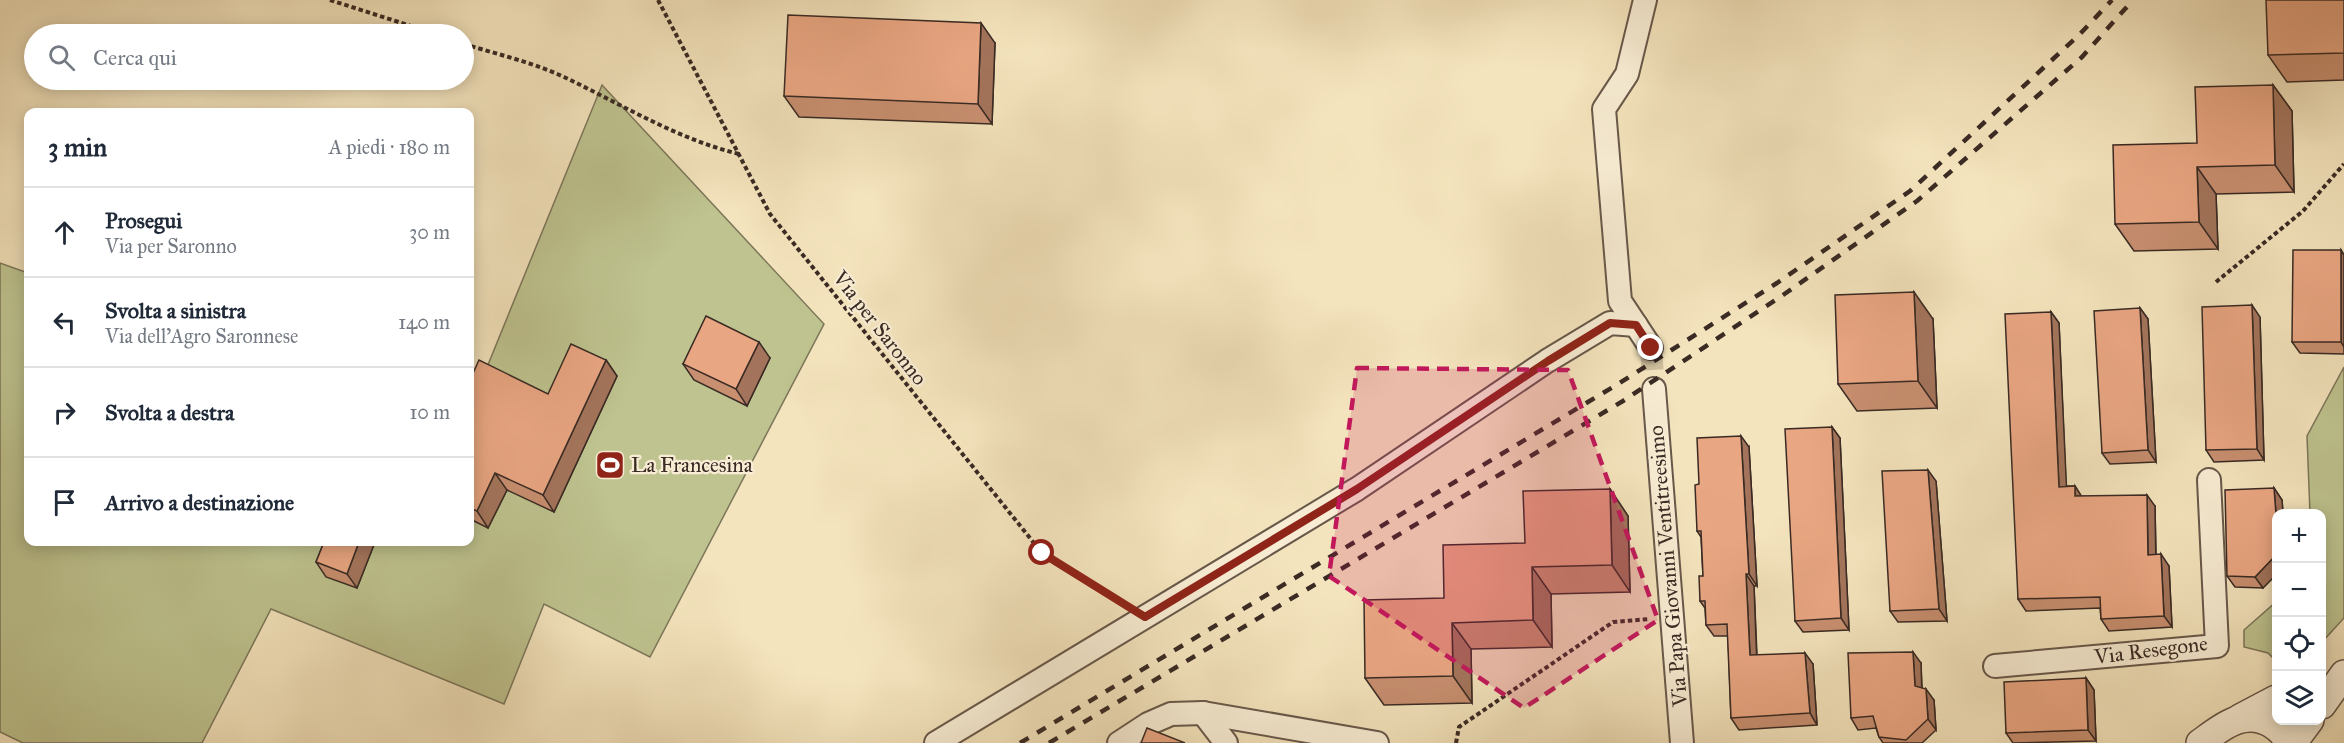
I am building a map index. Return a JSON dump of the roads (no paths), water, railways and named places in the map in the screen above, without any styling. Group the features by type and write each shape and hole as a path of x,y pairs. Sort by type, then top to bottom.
{"street":[{"path":"1646,0 1627,74 1604,109 1620,301 1651,348"},
{"path":"936,743 1357,489 1548,361 1610,323 1636,325"},
{"name":"Via Papa Giovanni Ventitreesimo","path":"1654,389 1682,743"},
{"name":"Via Resegone","path":"1995,666 2217,646 2209,480"},
{"path":"2326,674 2344,664"},
{"path":"2326,699 2344,674"},
{"path":"2199,743 2220,728 2272,702"},
{"path":"1203,713 1226,743"},
{"path":"1119,743 1148,724 1171,714 1203,713 1377,743"},
{"path":"2240,718 2269,722 2285,735 2287,743"},
{"path":"2293,743 2306,725"}],"tunnel":[{"path":"1651,348 1654,389"}],"railway":[{"path":"1020,743 1618,384 1777,283 1910,191 2079,35 2112,0"},
{"path":"1049,743 1623,401 1783,295 1917,201 2082,57 2133,0"}],"place":[{"name":"La Francesina","path":"610,465"}]}
